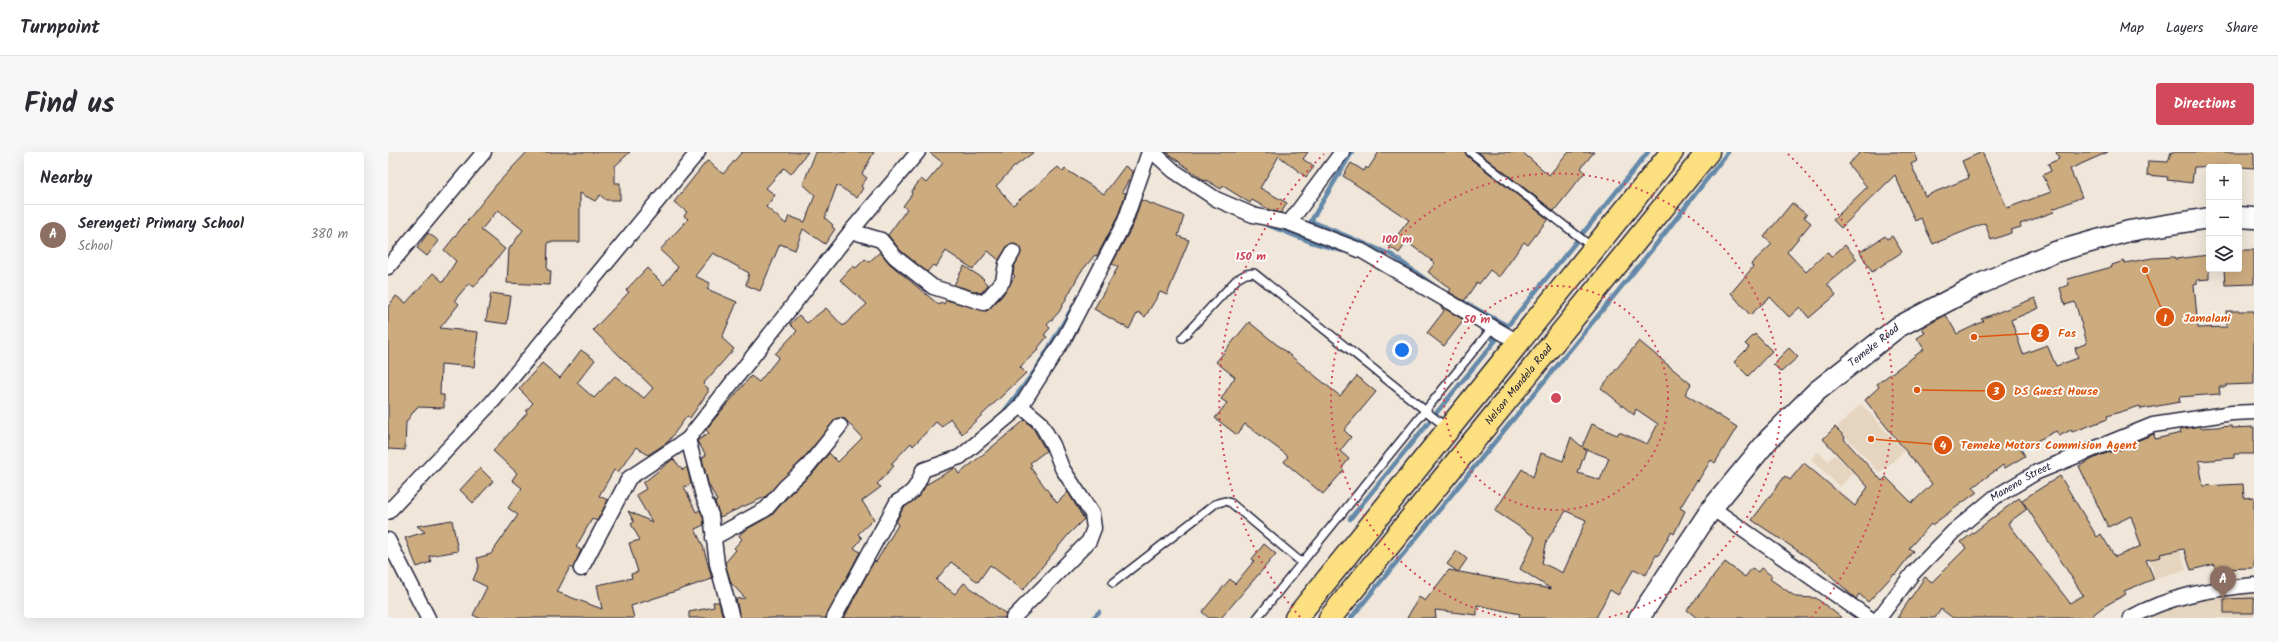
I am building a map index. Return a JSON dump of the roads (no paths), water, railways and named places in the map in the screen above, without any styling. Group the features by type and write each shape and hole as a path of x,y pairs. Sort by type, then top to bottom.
{"main road":[{"path":"1296,618 1672,152"},
{"name":"Nelson Mandela Road","path":"1330,618 1708,152"}],"street":[{"path":"388,267 484,152"},
{"path":"388,512 493,400 698,152"},
{"path":"581,569 629,478 688,439 851,231 918,152"},
{"path":"834,618 897,502 907,496 918,486 923,470 960,457 1022,406 1065,337 1125,221 1149,152"},
{"path":"1153,152 1174,171 1216,199 1253,215 1289,224 1340,241 1382,260 1518,342"},
{"path":"1289,224 1342,152"},
{"name":"Temeke Road","path":"1639,618 1712,508 1769,439 1793,414 1853,360 1898,327 1980,284 2055,252 2129,231 2206,218"},
{"path":"851,231 881,240 895,257 933,287 984,303 1003,281 1006,264 1013,252"},
{"path":"1013,618 1089,541 1094,528 1092,514 1062,468 1053,445 1040,422 1022,406"},
{"name":"Maneno Street","path":"1879,618 1913,573 1953,532 1995,497 2037,472 2153,425 2232,413 2254,412"},
{"path":"713,538 766,508 785,487 808,466 840,426"},
{"path":"688,439 703,496 711,515 718,571 732,618"},
{"path":"1712,508 1869,618"},
{"path":"388,540 428,618"},
{"path":"2130,618 2152,606 2183,595 2254,584"}],"lane":[{"path":"1470,152 1594,249"},
{"path":"1182,338 1238,279 1246,274 1254,273 1448,429"},
{"path":"1257,618 1493,327"},
{"path":"1113,583 1216,504 1225,501 1231,503 1302,563"}],"waterway":[{"path":"1352,152 1311,221 1392,255 1436,287"},
{"path":"1350,519 1648,152"},
{"path":"1351,618 1654,247 1728,152"},
{"path":"1265,224 1311,242 1343,251"},
{"path":"1449,294 1506,325"},
{"path":"1003,413 1037,368 1074,305"},
{"path":"1480,327 1494,340"},
{"path":"1093,618 1099,612"}],"place":[{"name":"Jamalani","path":"2145,270"},
{"name":"Fas","path":"1974,337"},
{"name":"DS Guest House","path":"1917,390"},
{"name":"Temeke Motors Commision Agent","path":"1871,439"},
{"name":"Serengeti Primary School","path":"2223,599"}]}
